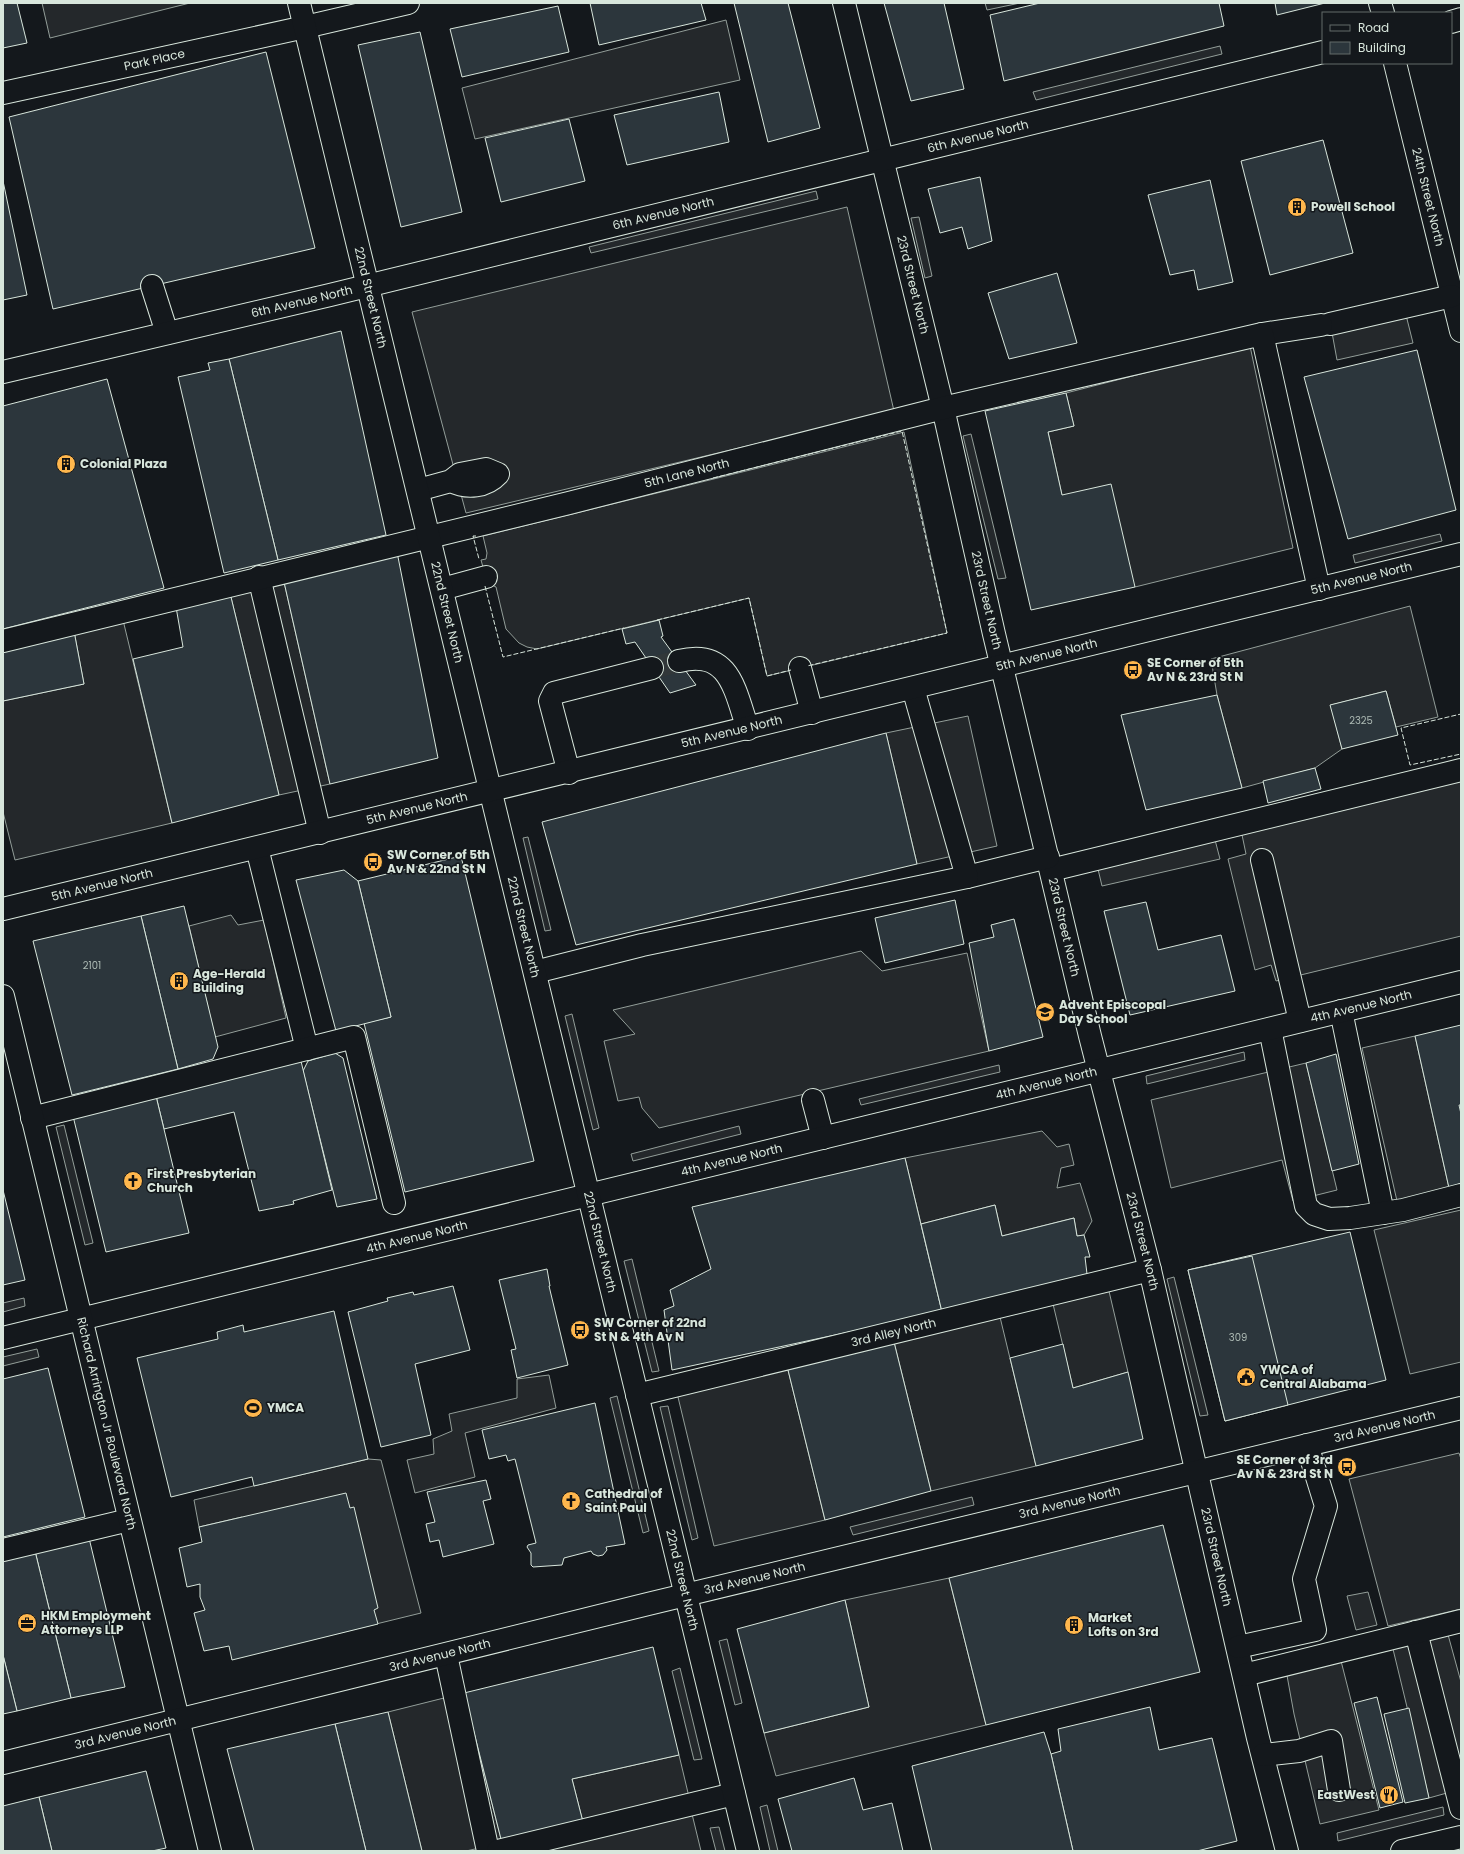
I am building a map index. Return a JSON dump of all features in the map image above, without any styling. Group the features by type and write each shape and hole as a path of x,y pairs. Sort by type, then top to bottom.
{"main road":[{"name":"22nd Street North","path":"299,3 369,285 748,1851"},
{"name":"Park Place","path":"3,93 408,3"},
{"name":"23rd Street North","path":"844,3 943,408 1002,666 1098,1070 1150,1270 1244,1675 1287,1851"},
{"name":"6th Avenue North","path":"3,372 369,285 1322,52"},
{"name":"24th Street North","path":"1395,64 1461,331"},
{"path":"152,286 167,333"},
{"name":"5th Lane North","path":"3,641 429,535 570,502 943,408 1262,334 1325,324 1452,296"},
{"path":"1262,334 1319,589"},
{"path":"418,490 451,481"},
{"name":"5th Avenue North","path":"3,909 491,792 1461,554"},
{"path":"442,589 486,577"},
{"path":"259,578 320,833"},
{"path":"679,661 700,658 717,663 729,678 748,728"},
{"path":"569,773 550,701 554,693 652,668"},
{"path":"800,668 812,713"},
{"path":"913,688 967,877"},
{"path":"535,972 642,945 967,877 1050,864 1461,770"},
{"path":"257,848 308,1050"},
{"path":"1262,860 1300,1021"},
{"name":"4th Avenue North","path":"3,1338 1461,982"},
{"name":"Richard Arrington Jr Boulevard North","path":"3,996 80,1320 210,1851"},
{"path":"1341,1011 1383,1213"},
{"path":"1270,1028 1306,1206 1314,1214 1329,1219 1350,1218 1403,1210 1461,1195"},
{"path":"32,1118 308,1050 354,1037 394,1203"},
{"path":"813,1100 822,1138"},
{"name":"3rd Alley North","path":"638,1395 1150,1270"},
{"name":"3rd Avenue North","path":"3,1763 1461,1408"},
{"path":"1238,1647 1315,1630 1304,1579 1326,1506 1307,1445"},
{"path":"3,1550 129,1520"},
{"path":"1244,1675 1461,1621"},
{"path":"1416,1632 1461,1808"},
{"path":"446,1655 488,1851"},
{"path":"1263,1755 1299,1751 1331,1741 1339,1790"},
{"path":"498,1851 734,1794"},
{"path":"1411,1850 1461,1837"}],"shaded area":[{"path":"42,3 190,3 50,38"},
{"path":"985,3 1020,3 987,10"},
{"path":"726,20 740,80 475,139 462,88"},
{"path":"1220,46 1222,54 1036,100 1033,92"},
{"path":"816,191 818,199 591,253 589,247"},
{"path":"847,207 894,411 466,513 412,312"},
{"path":"919,217 932,276 925,278 911,218"},
{"path":"1405,311 1413,343 1337,360 1331,327"},
{"path":"1250,346 1293,548 1135,587 1062,495 1048,432 1074,426 1066,393"},
{"path":"904,432 947,633 767,676 749,598 537,649 527,647 519,643 506,629 496,587 488,585 481,560 486,559 487,553 483,536"},
{"path":"971,434 1006,578 998,579 963,436"},
{"path":"1440,534 1442,541 1355,563 1353,555"},
{"path":"284,582 330,784 279,795 230,593"},
{"path":"1410,606 1438,717 1396,727 1386,691 1331,705 1342,749 1315,768 1242,788 1217,695 1211,659"},
{"path":"123,620 172,823 15,860 3,812 3,701 84,684 74,631"},
{"path":"968,716 997,846 917,864 886,733"},
{"path":"1461,778 1461,936 1276,981 1271,965 1255,970 1228,859 1246,854 1241,830"},
{"path":"1214,836 1220,859 1102,886 1097,865"},
{"path":"528,837 551,930 545,931 523,838"},
{"path":"231,915 238,925 264,920 286,1018 215,1037 189,926"},
{"path":"861,951 882,971 967,953 989,1051 659,1128 642,1108 639,1097 618,1101 604,1041 635,1034 613,1010"},
{"path":"572,1014 599,1128 593,1130 565,1016"},
{"path":"1415,1036 1449,1188 1397,1201 1362,1048"},
{"path":"1244,1052 1245,1060 1147,1084 1146,1076"},
{"path":"1306,1063 1337,1190 1293,1201 1282,1160 1171,1188 1151,1100"},
{"path":"999,1065 1000,1072 861,1105 859,1099"},
{"path":"64,1125 93,1243 85,1245 56,1127"},
{"path":"739,1126 741,1134 633,1161 631,1154"},
{"path":"1042,1131 1057,1147 1069,1144 1074,1165 1061,1168 1057,1188 1080,1183 1092,1221 1084,1235 1077,1236 1074,1218 1002,1236 995,1205 921,1224 905,1158"},
{"path":"1461,1210 1461,1362 1410,1374 1374,1230"},
{"path":"632,1259 659,1371 652,1372 624,1261"},
{"path":"1174,1277 1208,1415 1200,1416 1167,1279"},
{"path":"1108,1287 1128,1372 1073,1388 1053,1304"},
{"path":"24,1298 25,1306 3,1312 3,1303"},
{"path":"1000,1317 1036,1466 931,1491 894,1342"},
{"path":"37,1349 39,1357 3,1366 3,1357"},
{"path":"787,1366 825,1520 714,1546 677,1393"},
{"path":"549,1375 556,1408 465,1433 475,1477 415,1493 407,1460 434,1454 433,1439 452,1431 449,1414 517,1398 517,1379"},
{"path":"617,1396 649,1531 643,1533 610,1398"},
{"path":"668,1406 698,1538 692,1540 660,1407"},
{"path":"1459,1453 1461,1459 1461,1609 1388,1626 1349,1479"},
{"path":"368,1459 381,1460 421,1613 274,1649 242,1517 199,1527 194,1500"},
{"path":"972,1497 974,1505 853,1535 850,1527"},
{"path":"949,1578 986,1725 776,1776 764,1733 869,1707 845,1600"},
{"path":"1368,1592 1377,1625 1356,1630 1347,1596"},
{"path":"1447,1631 1461,1682 1461,1789 1429,1798 1392,1645"},
{"path":"727,1639 742,1703 735,1705 719,1641"},
{"path":"1340,1657 1379,1810 1320,1824 1294,1714 1286,1670"},
{"path":"680,1668 702,1759 694,1760 672,1671"},
{"path":"464,1693 502,1843 466,1851 422,1851 388,1712"},
{"path":"679,1755 689,1797 583,1822 572,1779"},
{"path":"767,1805 778,1851 770,1851 760,1807"},
{"path":"1443,1807 1444,1815 1338,1841 1337,1833"},
{"path":"692,1814 701,1851 542,1851"},
{"path":"719,1827 725,1851 716,1851 710,1828"}],"building":[{"path":"3,3 17,3 27,43 3,48"},
{"path":"590,3 701,3 706,20 599,45"},
{"path":"734,3 788,3 820,128 768,142"},
{"path":"884,3 944,3 964,89 911,101"},
{"path":"1040,3 1219,3 1224,26 1004,81 990,15"},
{"path":"1275,3 1325,3 1277,15"},
{"path":"558,6 569,52 462,77 450,29"},
{"path":"420,32 462,212 401,227 358,45"},
{"path":"266,52 315,248 53,309 9,117"},
{"path":"719,92 729,142 627,165 614,115"},
{"path":"569,119 585,181 501,202 485,138"},
{"name":"Powell School","path":"1323,140 1353,253 1270,275 1241,161"},
{"path":"980,177 992,241 968,249 962,227 940,233 928,189"},
{"path":"1210,180 1233,282 1198,290 1194,270 1170,275 1148,195"},
{"path":"3,181 27,295 3,300"},
{"path":"1057,273 1077,343 1009,359 988,293"},
{"path":"341,331 386,535 278,560 229,359"},
{"path":"1417,350 1456,510 1348,539 1304,377"},
{"path":"229,359 278,560 224,573 178,377 210,370 208,363"},
{"name":"Colonial Plaza","path":"107,379 164,588 3,629 3,406"},
{"path":"1066,393 1074,426 1048,432 1062,495 1111,484 1135,587 1031,610 985,411"},
{"path":"397,552 438,758 330,784 284,582"},
{"path":"230,593 279,795 172,823 133,659 183,647 176,607"},
{"path":"659,620 663,636 661,637 696,685 670,693 635,642 626,644 622,629"},
{"path":"74,631 84,684 3,701 3,648"},
{"path":"1386,691 1398,735 1342,749 1330,705"},
{"path":"1217,695 1242,788 1146,810 1121,715"},
{"path":"886,733 917,864 576,945 542,822"},
{"path":"1315,768 1321,789 1268,803 1263,781"},
{"path":"461,856 534,1161 405,1192 364,1023 391,1017 358,881"},
{"path":"344,870 358,881 391,1017 336,1031 296,880"},
{"path":"955,900 964,944 885,963 875,918"},
{"path":"1146,902 1158,950 1221,935 1235,991 1130,1015 1104,911"},
{"name":"Age-Herald Building","path":"184,906 218,1047 213,1059 178,1069 141,916"},
{"path":"141,916 178,1069 72,1095 33,941"},
{"path":"1014,919 1043,1037 989,1051 969,943 994,937 991,925"},
{"path":"1461,1025 1461,1105 1459,1105 1461,1114 1461,1183 1449,1188 1415,1036"},
{"path":"335,1053 343,1058 377,1199 337,1207 303,1071 308,1061"},
{"path":"1336,1054 1359,1164 1332,1171 1306,1063"},
{"path":"300,1057 332,1190 293,1201 294,1204 259,1211 234,1112 164,1129 156,1096"},
{"name":"First Presbyterian Church","path":"156,1096 189,1233 106,1252 73,1116"},
{"path":"905,1158 942,1312 672,1370 664,1310 674,1306 670,1290 711,1269 692,1207"},
{"path":"3,1190 25,1280 3,1285"},
{"path":"995,1205 1002,1236 1074,1218 1077,1236 1084,1235 1090,1257 1085,1257 1087,1274 942,1312 921,1224"},
{"path":"1350,1232 1386,1380 1225,1421 1188,1270"},
{"path":"1252,1256 1288,1405 1225,1421 1188,1270"},
{"path":"547,1269 549,1286 568,1365 517,1378 511,1350 516,1349 499,1280"},
{"path":"453,1286 470,1350 415,1364 431,1435 381,1447 348,1312 388,1301 387,1298 413,1292 414,1295"},
{"name":"YMCA","path":"334,1311 368,1459 254,1486 252,1477 171,1497 137,1358 218,1339 217,1332 243,1325 244,1332"},
{"path":"894,1342 931,1491 825,1520 787,1366"},
{"path":"1063,1344 1073,1388 1128,1372 1143,1439 1036,1466 1010,1358"},
{"path":"48,1368 85,1517 3,1537 3,1379"},
{"name":"Cathedral of Saint Paul","path":"595,1403 625,1544 606,1547 607,1550 603,1555 598,1556 593,1554 591,1551 564,1558 562,1565 533,1567 531,1565 531,1553 527,1547 528,1545 536,1543 515,1459 508,1461 506,1455 489,1459 482,1430"},
{"path":"486,1480 491,1499 483,1501 494,1544 443,1557 439,1540 430,1542 426,1524 435,1522 427,1492"},
{"path":"346,1493 350,1508 354,1507 378,1608 374,1610 378,1624 232,1660 229,1646 204,1651 194,1613 205,1610 200,1597 200,1584 187,1587 179,1548 202,1542 199,1527"},
{"name":"Market Lofts on 3rd","path":"1163,1525 1200,1672 986,1725 949,1578"},
{"path":"89,1538 125,1687 71,1698 35,1551"},
{"path":"35,1551 71,1698 17,1711 3,1655 3,1559"},
{"path":"845,1600 869,1707 764,1733 737,1629"},
{"path":"653,1647 679,1755 572,1779 583,1822 502,1843 464,1693"},
{"path":"3,1655 17,1711 3,1714"},
{"path":"1377,1697 1403,1802 1380,1808 1354,1703"},
{"path":"1150,1707 1159,1750 1212,1738 1237,1841 1197,1851 1073,1851 1051,1754 1061,1751 1058,1729"},
{"path":"1409,1708 1429,1798 1405,1803 1384,1714"},
{"path":"388,1712 422,1851 366,1851 335,1724"},
{"path":"335,1724 366,1851 254,1851 227,1749"},
{"path":"1044,1732 1051,1754 1073,1851 932,1851 912,1766"},
{"path":"146,1771 166,1848 152,1851 52,1851 39,1797"},
{"path":"854,1778 863,1810 892,1803 903,1851 792,1851 778,1799"},
{"path":"39,1797 52,1851 3,1851 3,1806"}],"tunnel":[{"path":"652,668 679,661"}],"fence":[{"path":"713,478 902,431 947,633 807,666"},
{"path":"476,536 473,536 479,559"},
{"path":"485,586 503,657 624,628"},
{"path":"657,620 749,598 767,676 791,670"},
{"path":"1461,716 1461,714 1401,728 1410,765 1461,754"}],"place":[{"name":"Powell School","path":"1297,207"},
{"name":"Colonial Plaza","path":"66,464"},
{"name":"SE Corner of 5th Av N & 23rd St N","path":"1133,670"},
{"name":"SW Corner of 5th Av N & 22nd St N","path":"373,862"},
{"name":"Age-Herald Building","path":"179,981"},
{"name":"Advent Episcopal Day School","path":"1045,1012"},
{"name":"First Presbyterian Church","path":"133,1181"},
{"name":"SW Corner of 22nd St N & 4th Av N","path":"580,1330"},
{"name":"YWCA of Central Alabama","path":"1246,1377"},
{"name":"YMCA","path":"253,1408"},
{"name":"SE Corner of 3rd Av N & 23rd St N","path":"1347,1467"},
{"name":"Cathedral of Saint Paul","path":"571,1501"},
{"name":"HKM Employment Attorneys LLP","path":"27,1623"},
{"name":"Market Lofts on 3rd","path":"1074,1625"},
{"name":"EastWest","path":"1389,1795"}]}
